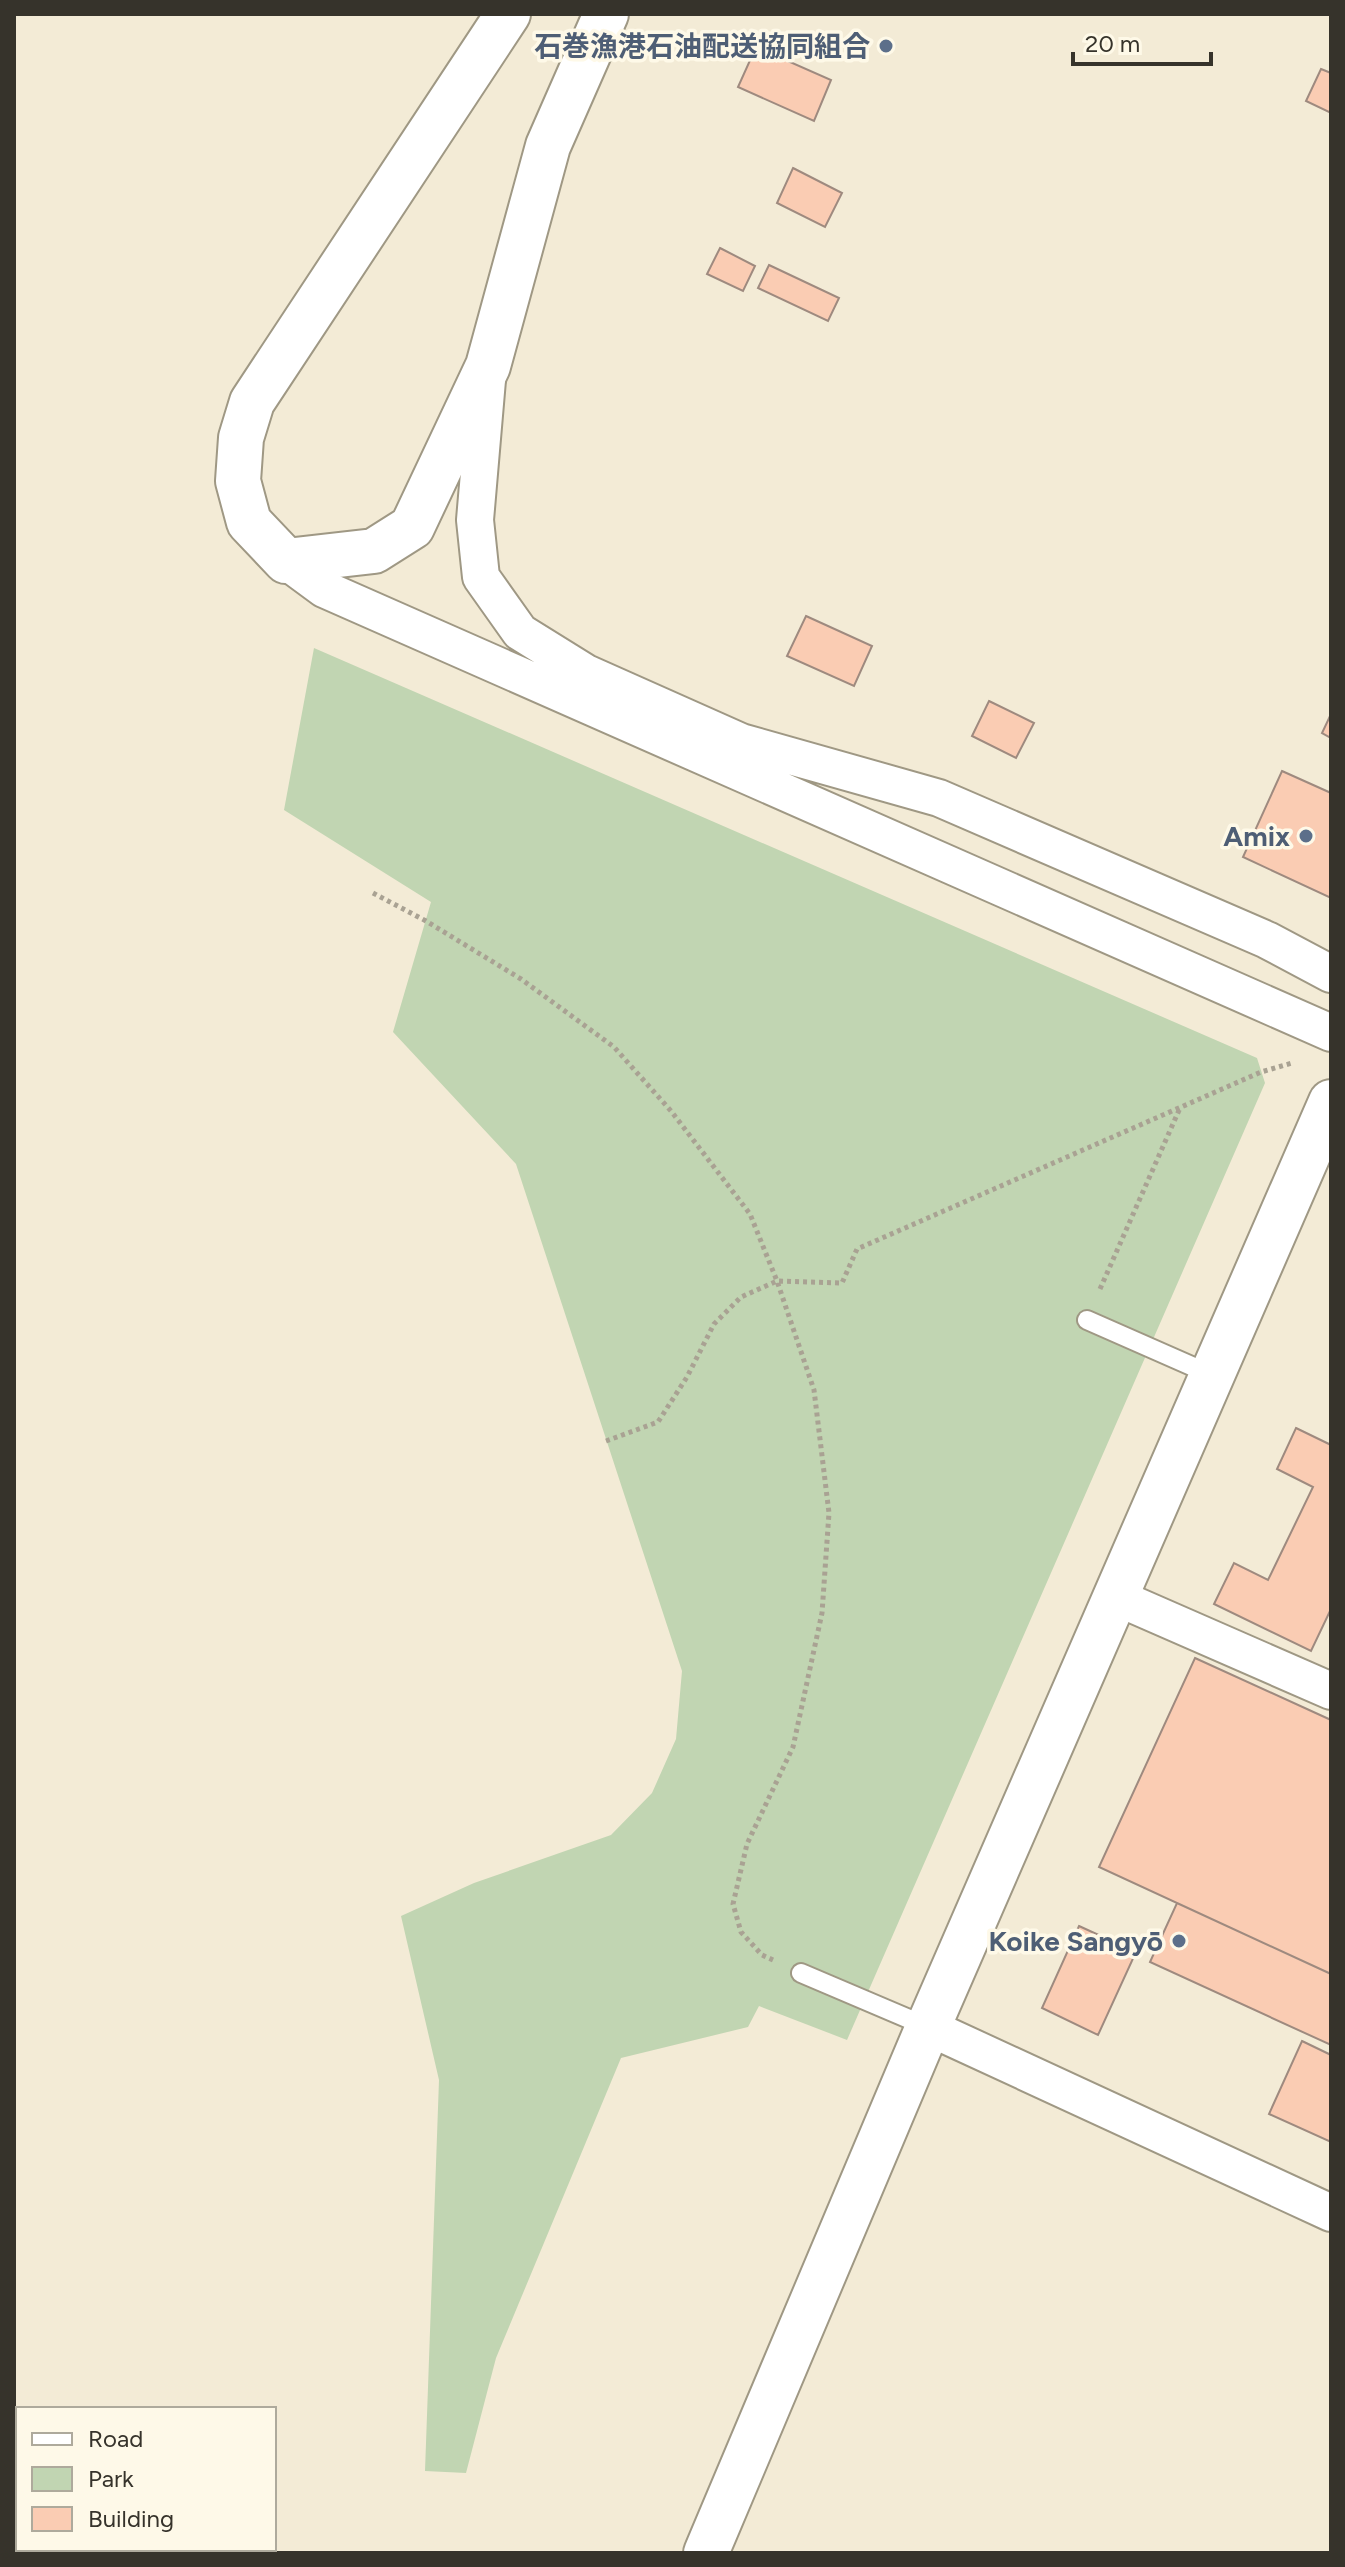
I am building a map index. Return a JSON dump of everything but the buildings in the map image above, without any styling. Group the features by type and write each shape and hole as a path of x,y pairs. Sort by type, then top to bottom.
{"street":[{"path":"508,14 252,402 241,438 238,481 249,522 286,561 324,589 1331,1033"},
{"path":"286,561 374,551 412,527 488,366 548,146 606,14"},
{"path":"488,366 475,520 481,577 520,632 586,673 741,742 939,798 1267,940 1331,974"},
{"path":"706,2553 928,2027 1331,1102"},
{"path":"1116,1597 1331,1691"},
{"path":"928,2027 1331,2213"}],"lane":[{"path":"1087,1320 1212,1375"},
{"path":"801,1973 928,2027"}],"path":[{"path":"373,893 426,921 521,979 614,1047 671,1111 750,1214 777,1281 814,1390 829,1513 822,1613 793,1747 747,1844 733,1904 741,1932 762,1955 801,1973"},
{"path":"606,1441 658,1422 687,1377 714,1324 741,1297 777,1281 842,1283 857,1249 1261,1072 1303,1059"},
{"path":"1087,1320 1180,1107"}],"green space":[{"path":"314,648 1257,1058 1265,1083 847,2040 759,2006 748,2027 621,2058 496,2358 466,2473 425,2471 439,2080 401,1916 474,1883 611,1835 652,1793 676,1739 682,1671 516,1164 393,1032 431,902 284,810"}],"place":[{"name":"石巻漁港石油配送協同組合","path":"886,46"},
{"name":"Amix","path":"1306,836"},
{"name":"Koike Sangyō","path":"1179,1941"}]}
